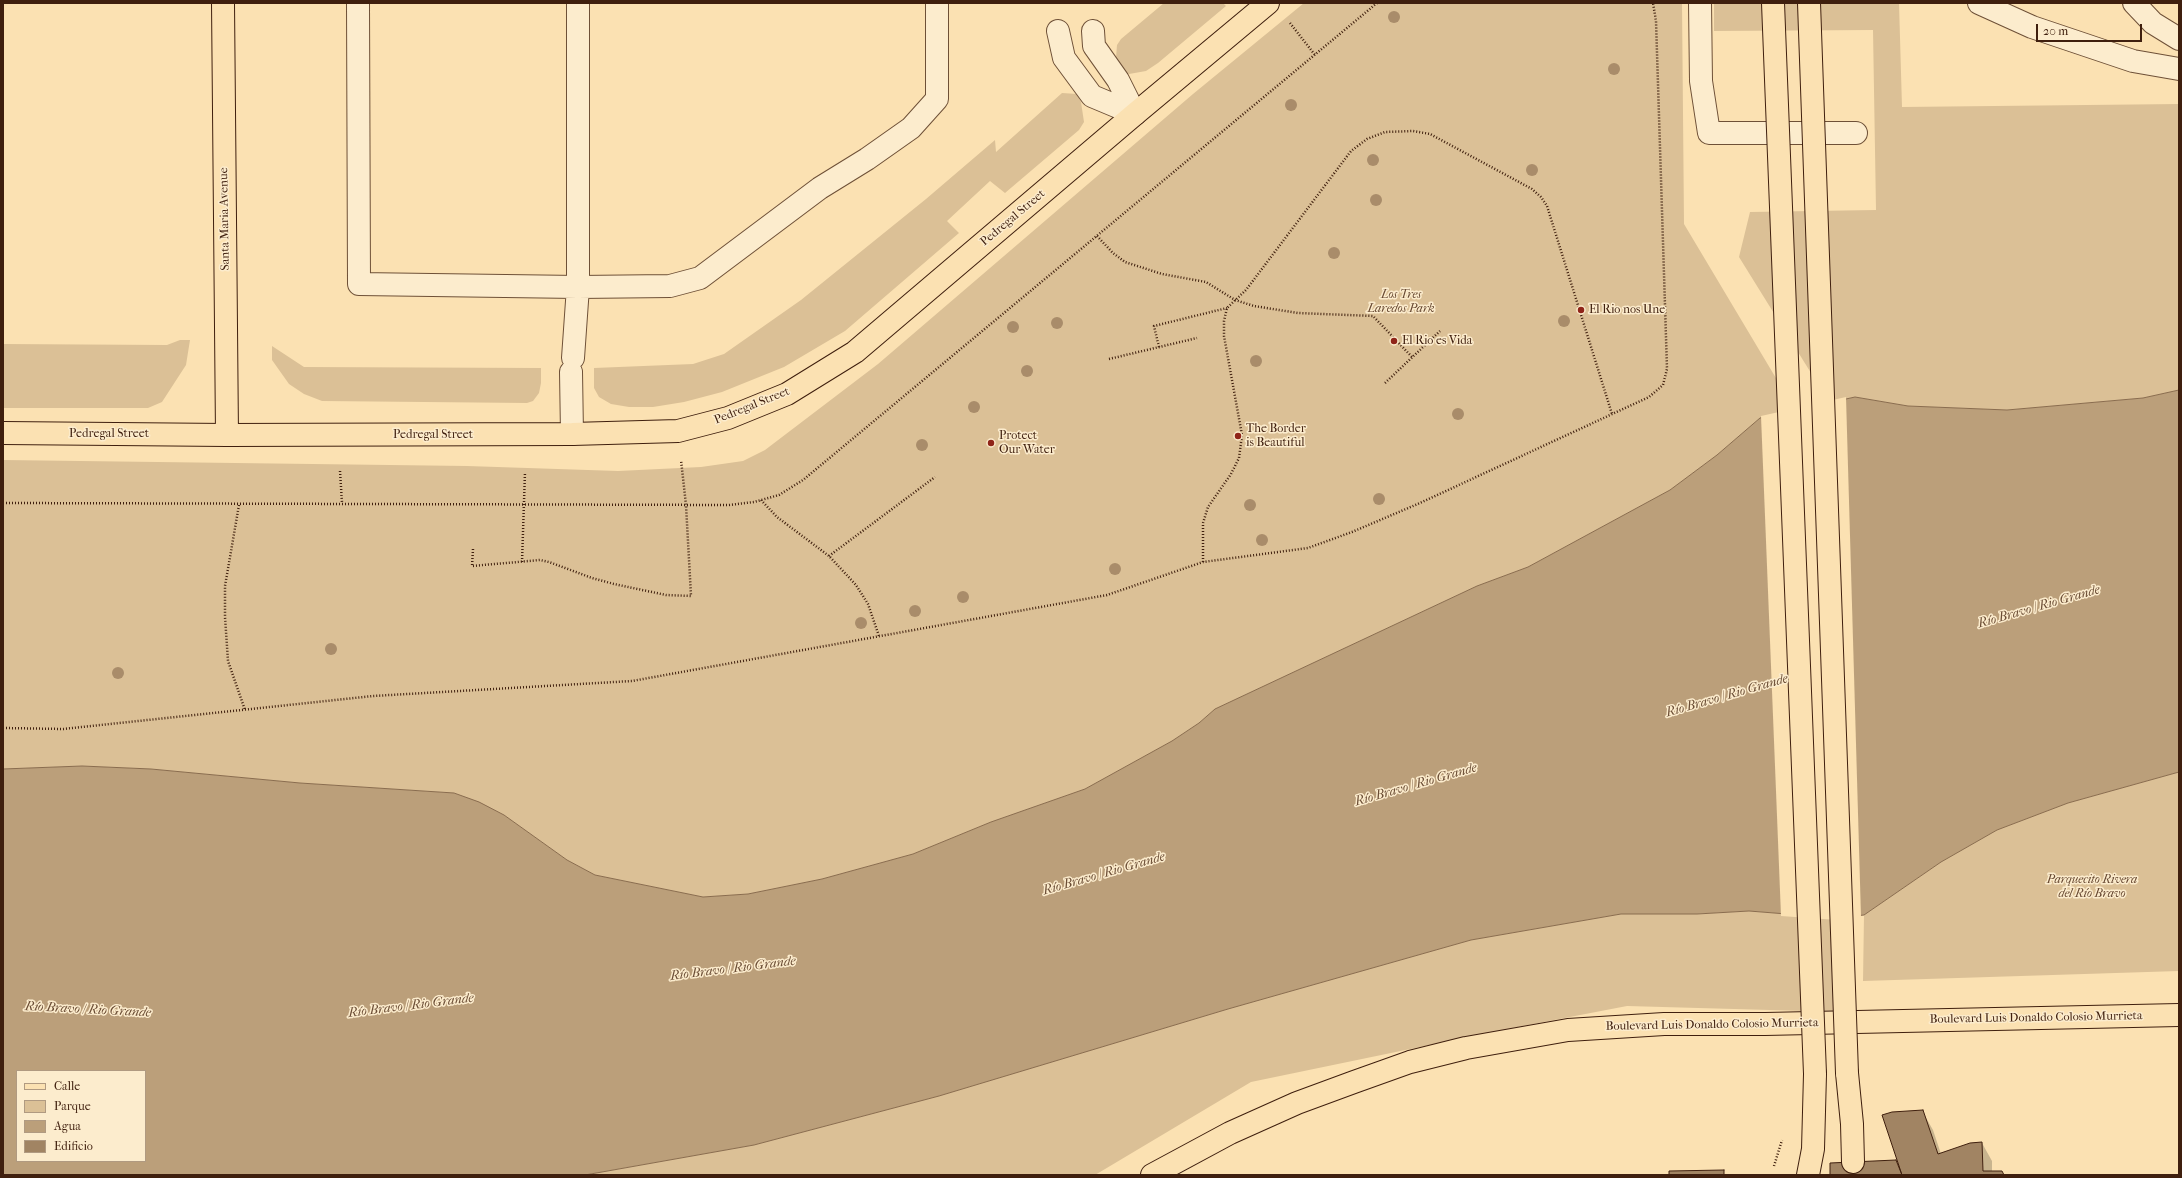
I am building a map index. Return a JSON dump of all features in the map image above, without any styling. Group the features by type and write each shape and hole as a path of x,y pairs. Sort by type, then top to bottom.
{"main road":[{"name":"Santa Maria Avenue","path":"223,3 227,435"},
{"name":"Pedregal Street","path":"3,434 572,434 678,431 728,418 787,394 855,352 1268,3"},
{"path":"1773,3 1815,1074 1813,1149 1808,1175"},
{"path":"1809,3 1847,1073 1852,1124 1853,1162"},
{"name":"Boulevard Luis Donaldo Colosio Murrieta","path":"1152,1175 1230,1133 1297,1103 1410,1062 1466,1048 1568,1030 1664,1024 1765,1024 2179,1015"}],"street":[{"path":"358,3 359,284 578,287 670,286 700,278 820,188 867,159 911,128 937,99 937,3"},
{"path":"572,434 572,365 578,287 578,3"},
{"path":"1700,3 1700,81 1709,133 1856,133"},
{"path":"1979,3 2032,27 2133,61 2179,69"},
{"path":"2134,3 2153,23 2179,40"},
{"path":"1058,31 1064,58 1092,96 1135,114"},
{"path":"1093,31 1094,46 1118,80 1135,114"}],"path":[{"path":"3,503 239,505 342,503 730,505 761,500 779,495 803,480 1377,3"},
{"path":"3,728 62,729 374,696 632,681 1107,595 1203,562 1308,548 1352,532 1420,503 1612,414 1649,396 1663,385 1667,369 1656,21 1653,3"},
{"path":"1286,17 1315,55"},
{"path":"1159,347 1154,326 1227,308 1246,290 1351,151 1366,139 1385,132 1413,131 1430,134 1532,189 1544,201 1612,414"},
{"path":"1098,236 1113,253 1125,262 1162,274 1206,282 1235,300 1254,306 1298,313 1373,316 1413,358"},
{"path":"1203,562 1203,523 1208,507 1232,474 1239,458 1242,435 1224,336 1224,321 1227,308"},
{"path":"1385,383 1440,331"},
{"path":"1109,359 1197,338"},
{"path":"473,549 472,566 522,562 549,562 592,578 614,584 666,595 691,596 686,505 678,431"},
{"path":"340,471 342,503"},
{"path":"522,562 525,472"},
{"path":"829,556 935,477"},
{"path":"761,500 777,517 829,556 856,585 868,604 879,636"},
{"path":"239,505 225,586 225,617 228,661 245,710"}],"green space":[{"path":"1164,3 1223,3 1226,6 1158,63 1146,71 1129,74 1121,67 1116,58 1117,45 1121,39"},
{"name":"Los Tres Laredos Park","path":"1304,3 1682,3 1684,224 1795,410 1760,418 1717,455 1670,490 1528,567 1477,586 1215,709 1199,723 1172,741 1085,789 991,822 913,854 822,879 748,894 703,897 595,875 567,860 504,815 454,793 300,783 151,769 82,766 3,769 3,460 467,466 618,471 701,467 743,461 765,450 878,364 1193,94"},
{"path":"1714,3 1899,3 1902,107 2179,104 2179,390 2143,398 2007,410 1908,406 1855,397 1829,402 1739,257 1750,212 1876,210 1873,30 1714,31"},
{"path":"1062,93 1077,94 1081,102 1084,122 1079,130 1005,193 990,181 947,221 959,233 845,331 784,367 722,392 684,402 653,407 629,407 611,404 599,397 594,388 594,368 693,364 724,354 801,300 926,199 995,140 996,152"},
{"path":"180,340 190,340 186,365 162,402 148,408 3,408 3,344 167,345"},
{"path":"272,346 304,367 541,368 541,383 539,393 533,401 527,403 322,401 304,394 289,384 272,360"},
{"name":"Parquecito Rivera del Río Bravo","path":"2179,772 2179,971 1863,981 1864,915 1941,862 1997,830 2068,803"},
{"path":"1749,911 1837,918 1841,1012 1627,1006 1497,1031 1251,1082 1095,1175 585,1175 754,1145 939,1096 1228,1009 1471,940 1621,914 1697,914"}],"water":[{"name":"Río Bravo / Rio Grande","path":"2179,390 2179,772 2068,803 1997,830 1941,862 1864,915 1837,918 1749,911 1697,914 1621,914 1471,940 1228,1009 939,1096 754,1145 585,1175 3,1175 3,769 82,766 151,769 300,783 454,793 479,802 504,815 567,860 595,875 703,897 748,894 822,879 913,854 991,822 1085,789 1172,741 1199,723 1215,709 1477,586 1528,567 1670,490 1717,455 1760,418 1855,397 1908,406 2007,410 2143,398"}],"pier":[{"path":"1846,397 1861,917 1837,920 1781,916 1761,416"}],"building":[{"path":"1923,1110 1938,1154 1970,1143 1982,1142 1983,1171 2002,1171 2004,1175 1902,1175 1882,1115 1892,1112"},
{"path":"1896,1160 1902,1175 1830,1175 1830,1163"},
{"path":"1724,1170 1724,1175 1669,1175 1669,1171"}],"place":[{"name":"El Rio nos Une","path":"1581,310"},
{"name":"El Rio es Vida","path":"1394,341"},
{"name":"The Border is Beautiful","path":"1238,436"},
{"name":"Protect Our Water","path":"991,443"}]}
